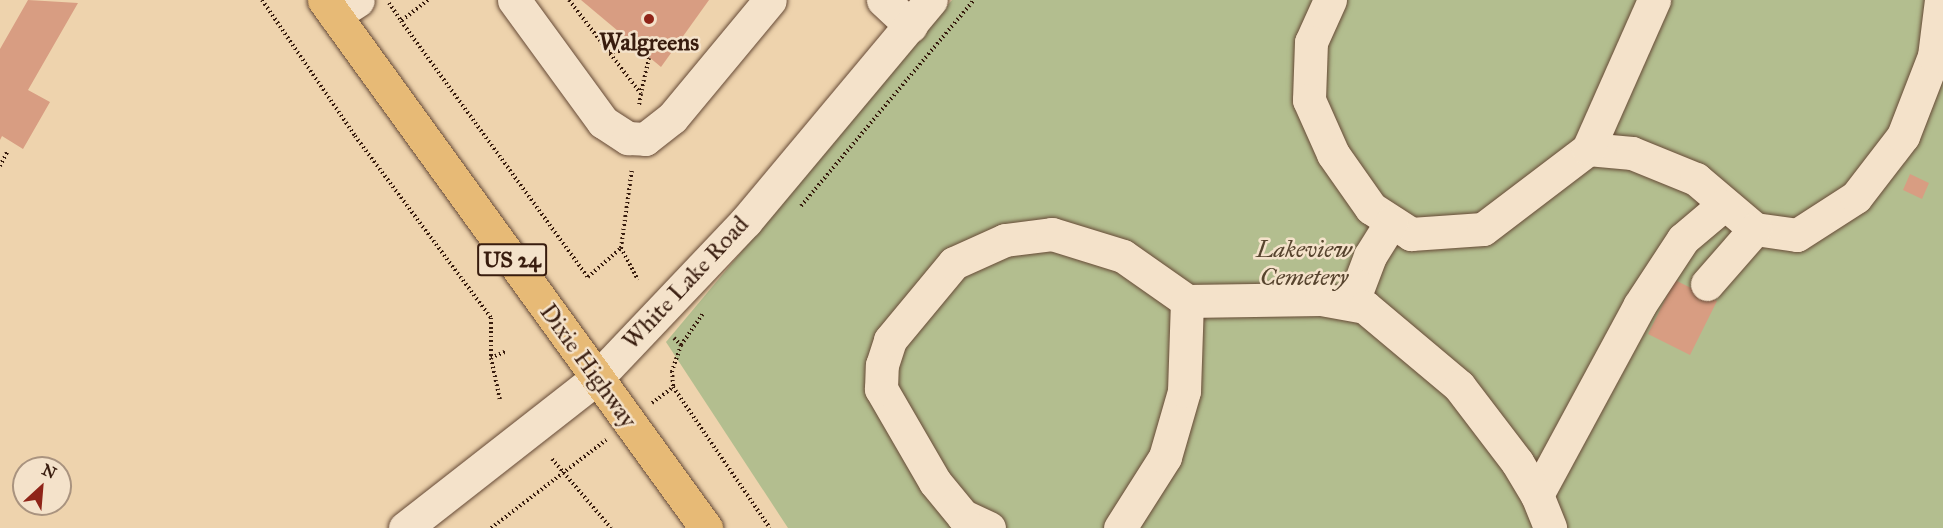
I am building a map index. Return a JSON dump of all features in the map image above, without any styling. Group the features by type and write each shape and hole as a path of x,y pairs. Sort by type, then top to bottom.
{"main road":[{"name":"Dixie Highway","path":"339,5 597,378 706,528"}],"street":[{"path":"514,0 603,122 635,138 645,139 665,125 770,0"},
{"path":"883,0 911,26"},
{"name":"White Lake Road","path":"405,528 597,378 746,220 931,0"},
{"path":"1330,0 1311,42 1309,100 1333,154 1371,208 1411,234 1483,229 1588,149 1654,0"},
{"path":"1588,149 1632,153 1696,179 1722,206 1755,229 1797,235 1856,196 1904,136 1934,56 1941,0"},
{"path":"1537,495 1639,306 1683,239 1722,206"},
{"path":"1353,301 1370,256 1391,222"},
{"path":"1707,284 1755,229"},
{"path":"989,528 963,516 935,482 881,389 890,340 954,263 1005,240 1052,234 1123,256 1187,301 1353,301 1406,338 1459,386 1537,495 1550,528"},
{"path":"1120,528 1168,446 1184,391 1187,301"}],"path":[{"path":"262,0 355,136 491,318 491,358 500,400"},
{"path":"386,0 588,277 621,248"},
{"path":"401,21 428,0"},
{"path":"569,0 641,94"},
{"path":"799,209 974,0"},
{"path":"608,52 638,49 649,57 641,94 621,248 638,280"},
{"path":"0,166 7,152"},
{"path":"673,338 681,345 672,371 673,387 770,528"},
{"path":"491,358 507,351"},
{"path":"491,528 587,455"},
{"path":"552,459 611,528"}],"green space":[{"name":"Lakeview Cemetery","path":"952,0 1943,0 1943,528 788,528 666,342"}],"building":[{"path":"28,0 78,3 28,90 50,102 23,149 2,136 0,140 0,49"},
{"name":"Walgreens","path":"581,0 709,0 661,67"},
{"path":"1910,174 1929,183 1922,199 1903,190"},
{"path":"1675,280 1717,301 1690,355 1648,334"}],"place":[{"name":"Walgreens","path":"649,19"}]}
